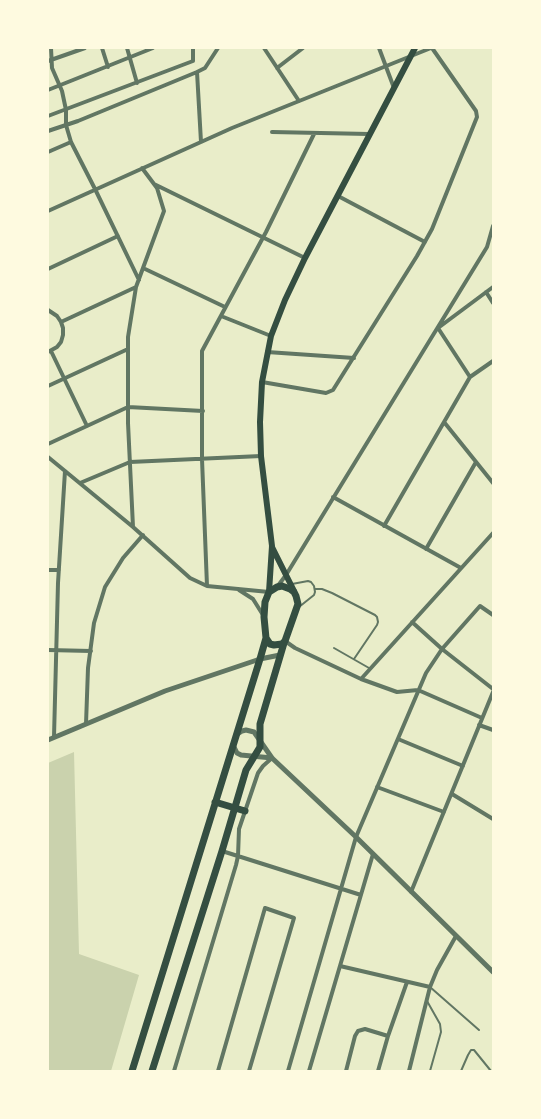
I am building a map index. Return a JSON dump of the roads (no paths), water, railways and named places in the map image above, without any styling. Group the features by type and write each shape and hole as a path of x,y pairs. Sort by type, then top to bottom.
{"highway":[{"path":"132,1071 266,638 264,617 265,602 269,592 277,587 288,586 294,592 298,600 297,609 280,655 260,724 260,747 246,770 222,851 152,1071"},
{"path":"266,638 270,644 274,645 285,642"},
{"path":"215,802 245,811"}],"main road":[{"path":"269,592 272,546 260,456 260,422 262,382 271,336 285,300 305,258 415,48"},
{"path":"272,546 286,575 288,586"}],"street":[{"path":"51,48 50,61 60,86 66,110 66,125 71,142 139,280"},
{"path":"50,61 85,48"},
{"path":"102,48 108,67"},
{"path":"127,48 137,82"},
{"path":"48,90 153,48"},
{"path":"48,116 193,61 193,48"},
{"path":"48,131 197,72 205,68 218,48"},
{"path":"264,48 299,101"},
{"path":"277,68 302,48"},
{"path":"379,48 394,88"},
{"path":"48,211 201,142 432,48 476,111 476,117 432,229 333,390 326,393 262,382"},
{"path":"197,72 201,142"},
{"path":"272,132 369,134"},
{"path":"207,586 202,459 202,351 263,237 314,134"},
{"path":"48,152 71,142"},
{"path":"133,527 128,407 128,337 136,287 164,211 157,188 142,168"},
{"path":"153,184 305,258"},
{"path":"338,196 425,242"},
{"path":"277,587 286,575 333,496 487,247 493,227"},
{"path":"48,269 118,236"},
{"path":"487,247 493,243"},
{"path":"143,268 225,307"},
{"path":"61,322 136,287"},
{"path":"438,328 493,288"},
{"path":"486,292 493,303"},
{"path":"48,310 57,316 61,322 63,335 57,347 50,352 87,426"},
{"path":"221,316 271,336"},
{"path":"438,328 470,377"},
{"path":"48,386 128,349"},
{"path":"267,352 354,358"},
{"path":"384,526 470,377 493,361"},
{"path":"48,444 128,407 203,411"},
{"path":"444,422 493,483"},
{"path":"80,484 130,462 260,456"},
{"path":"48,457 143,535 182,572 198,583 207,586 269,592"},
{"path":"426,549 476,462"},
{"path":"54,737 59,570 65,471"},
{"path":"333,496 461,568"},
{"path":"361,679 493,533"},
{"path":"86,724 88,668 94,623 105,587 123,558 143,535"},
{"path":"48,570 59,570"},
{"path":"239,590 256,603 264,617"},
{"path":"288,1071 356,837 418,690 426,673 442,649 480,606 493,615"},
{"path":"411,892 493,691 412,622"},
{"path":"285,642 361,679 397,692 418,690 482,718"},
{"path":"48,650 90,651"},
{"path":"48,740 165,691 260,659 280,655"},
{"path":"479,725 493,730"},
{"path":"235,736 242,731 250,730 254,732 272,758 356,837 493,971"},
{"path":"398,739 463,766"},
{"path":"233,744 237,753 241,755 272,758"},
{"path":"174,1071 238,856 238,836 245,811 258,773 272,758"},
{"path":"377,787 444,812"},
{"path":"452,794 492,816"},
{"path":"222,851 361,894"},
{"path":"309,1071 373,854"},
{"path":"218,1071 264,908 294,918 249,1071"},
{"path":"409,1071 430,987 437,970 456,936"},
{"path":"340,966 430,987"},
{"path":"378,1071 388,1036 407,982"},
{"path":"346,1071 355,1036 358,1031 365,1029 388,1036"}],"lane":[{"path":"288,586 308,581 313,583 315,592 312,597 297,609"},
{"path":"315,589 322,589 332,592 374,614 377,618 377,625 354,660"},
{"path":"334,648 370,669"},
{"path":"430,987 479,1030"},
{"path":"426,1000 440,1024 441,1032 430,1071"},
{"path":"461,1071 471,1050 474,1050 491,1071"}]}
